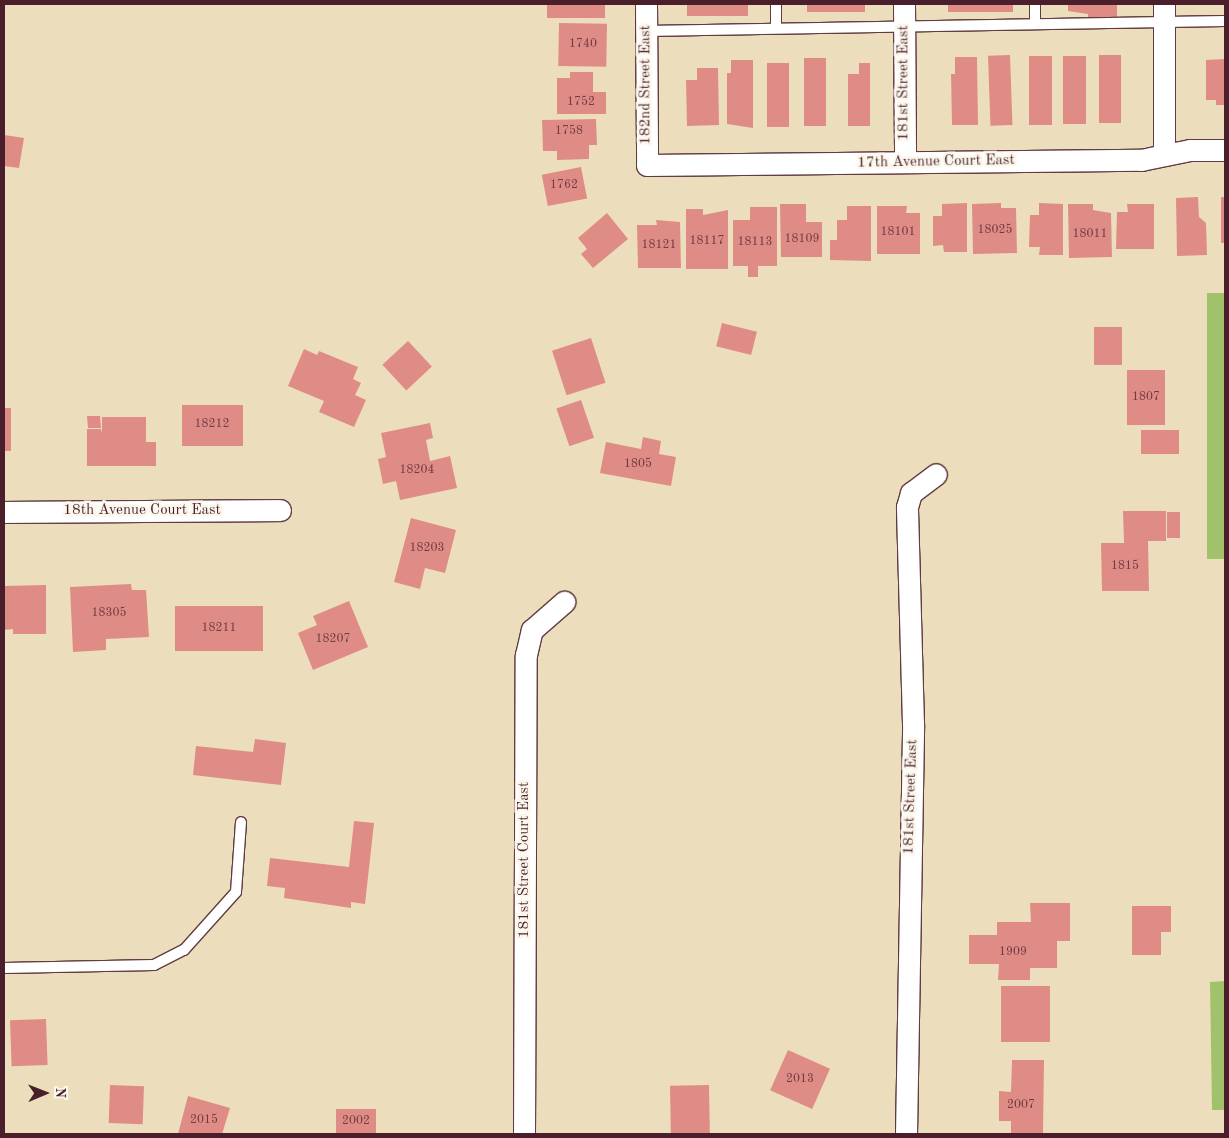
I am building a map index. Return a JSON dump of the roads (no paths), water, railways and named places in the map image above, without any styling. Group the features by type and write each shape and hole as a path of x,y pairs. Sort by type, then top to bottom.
{"street":[{"name":"182nd Street East","path":"646,4 647,165"},
{"name":"181st Street East","path":"904,4 905,162"},
{"path":"1164,13 1164,155"},
{"name":"17th Avenue Court East","path":"647,165 1141,160 1190,150 1225,150"},
{"name":"181st Street East","path":"906,1134 913,724 907,507 911,492 936,474"},
{"name":"18th Avenue Court East","path":"4,512 280,510"},
{"name":"181st Street Court East","path":"524,1134 526,655 532,630 564,602"}],"lane":[{"path":"776,4 776,28"},
{"path":"1035,4 1035,24"},
{"path":"646,31 1035,24 1164,13 1225,21"},
{"path":"4,968 154,966 184,950 236,892 241,822"}]}
